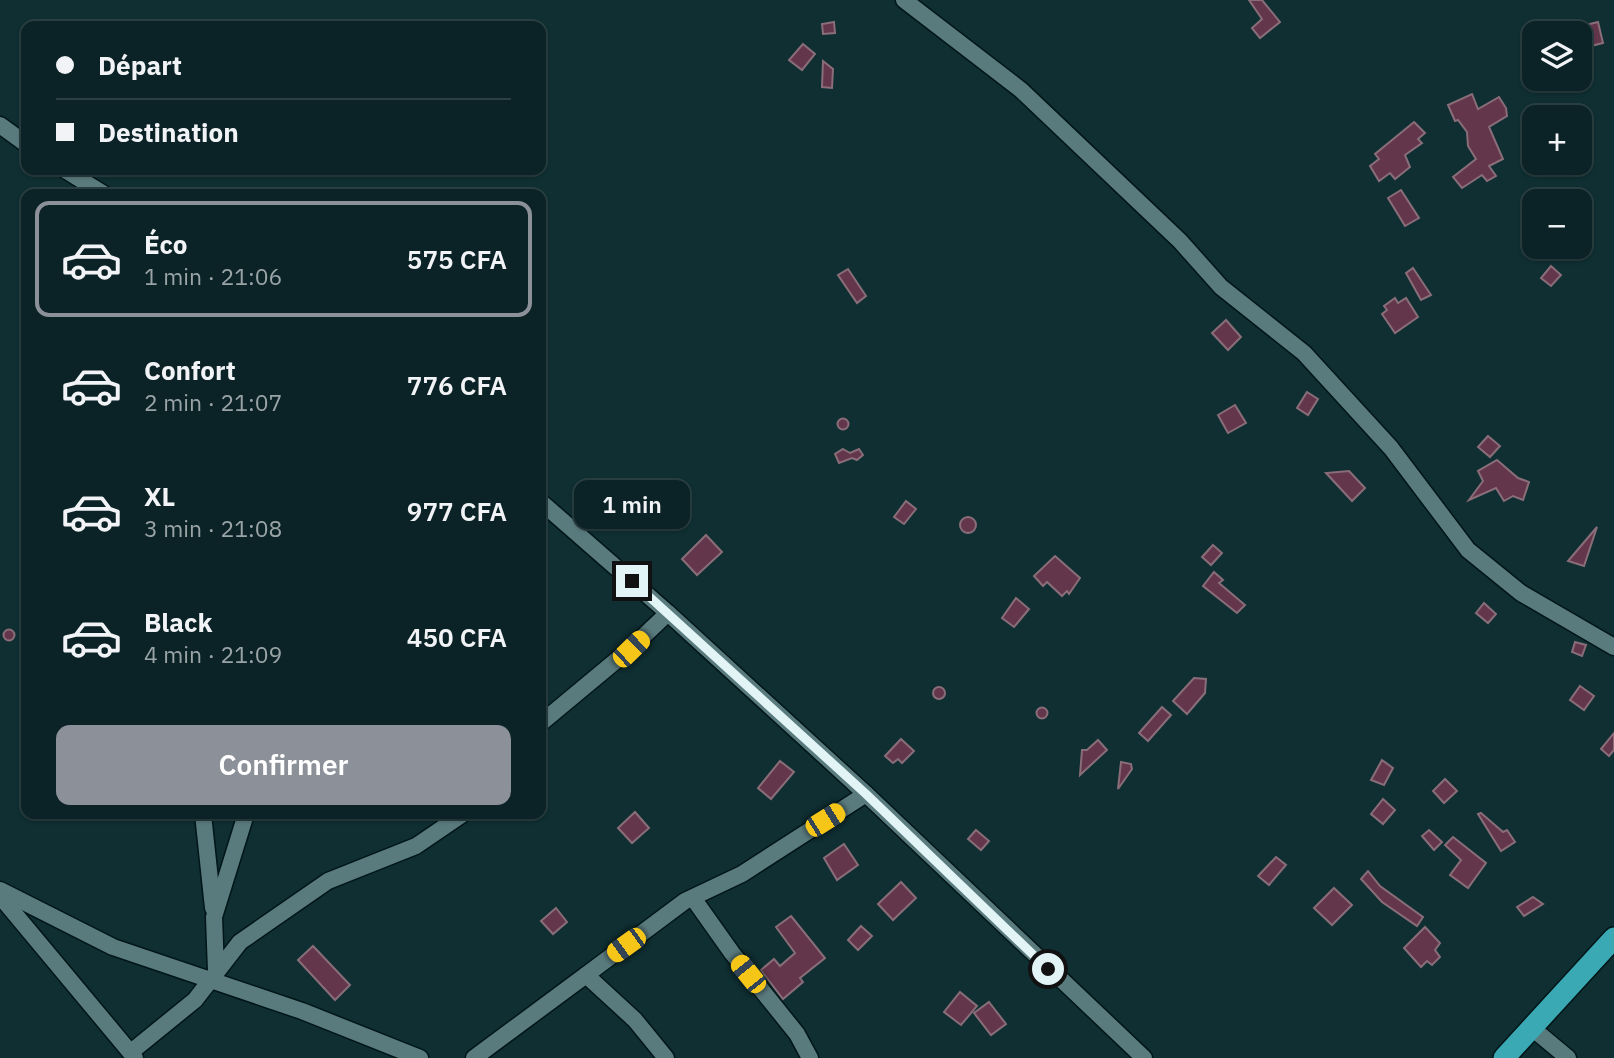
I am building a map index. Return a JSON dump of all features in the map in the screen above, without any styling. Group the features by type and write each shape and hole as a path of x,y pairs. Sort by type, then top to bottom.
{"highway":[{"path":"1504,1058 1614,938"}],"street":[{"path":"904,0 1021,90 1180,241 1221,287 1304,353 1391,448 1468,550 1521,593 1614,647"},
{"path":"0,125 21,140"},
{"path":"73,175 96,189"},
{"path":"546,506 668,612 866,794 1144,1058"},
{"path":"546,719 631,649 668,612"},
{"path":"474,1058 693,898 743,874 866,794"},
{"path":"204,819 214,917 212,976"},
{"path":"214,917 244,819"},
{"path":"0,896 133,1055 195,1000 240,942 328,881 416,846 456,819"},
{"path":"0,890 113,947 212,976 420,1058"},
{"path":"693,898 732,953 797,1034 810,1058"},
{"path":"586,975 635,1020 666,1058"},
{"path":"1532,1028 1568,1058"}],"building":[{"path":"1249,0 1262,0 1280,22 1260,38 1252,28 1262,19"},
{"path":"834,22 835,33 823,34 822,24"},
{"path":"1598,22 1603,43 1592,46 1592,24"},
{"path":"803,44 815,54 802,70 789,60"},
{"path":"823,61 833,69 832,88 822,87"},
{"path":"1472,94 1478,109 1499,97 1506,108 1507,116 1489,127 1503,159 1489,166 1496,176 1487,181 1482,175 1462,188 1453,177 1476,159 1468,146 1467,132 1458,120 1455,121 1448,105"},
{"path":"1414,122 1425,133 1418,139 1422,143 1405,155 1410,167 1395,179 1390,173 1379,181 1370,166 1379,159 1375,154"},
{"path":"1401,190 1419,218 1405,226 1388,198"},
{"path":"1551,266 1561,275 1551,286 1541,278"},
{"path":"1413,268 1431,295 1421,300 1406,273"},
{"path":"848,269 866,296 857,303 838,275"},
{"path":"1395,298 1398,303 1406,298 1418,317 1395,333 1382,314 1387,310 1384,306"},
{"path":"1226,320 1241,337 1228,350 1212,333"},
{"path":"1307,392 1318,399 1308,415 1297,408"},
{"path":"1235,405 1246,423 1228,433 1218,415"},
{"path":"843,418 849,424 843,430 837,424"},
{"path":"1488,436 1500,446 1490,457 1478,447"},
{"path":"843,449 850,453 859,449 863,455 857,460 852,458 839,463 835,454"},
{"path":"1497,460 1518,478 1529,482 1523,500 1513,496 1504,501 1496,488 1469,500 1483,481 1478,471"},
{"path":"1349,471 1365,488 1352,501 1326,473"},
{"path":"906,501 916,509 904,524 894,517"},
{"path":"965,517 971,517 976,525 974,531 965,533 960,528 960,522"},
{"path":"1597,527 1584,566 1568,561"},
{"path":"706,535 722,552 697,575 682,559"},
{"path":"1213,545 1222,553 1211,565 1202,557"},
{"path":"1055,556 1080,578 1069,594 1067,591 1062,596 1047,582 1043,586 1034,576"},
{"path":"1214,572 1223,580 1219,583 1245,605 1237,613 1203,586"},
{"path":"1016,598 1029,609 1014,627 1002,618"},
{"path":"1484,603 1496,614 1488,623 1476,613"},
{"path":"9,630 13,631 13,639 9,640 5,639 4,635 5,631"},
{"path":"1575,642 1586,645 1582,656 1572,652"},
{"path":"1194,678 1206,679 1205,693 1187,714 1173,701"},
{"path":"1580,686 1594,696 1584,710 1570,700"},
{"path":"939,687 945,693 939,699 933,693"},
{"path":"1162,707 1171,715 1148,741 1139,733"},
{"path":"1042,708 1046,709 1046,717 1042,718 1038,717 1037,713 1038,709"},
{"path":"1614,733 1614,750 1609,756 1601,749"},
{"path":"901,739 914,751 902,763 898,759 893,763 885,756"},
{"path":"1098,740 1107,750 1080,775 1082,750 1087,750"},
{"path":"1382,760 1393,768 1384,785 1371,780"},
{"path":"780,761 794,772 771,799 758,788"},
{"path":"1121,762 1131,764 1132,769 1118,789"},
{"path":"1445,779 1457,791 1444,803 1433,791"},
{"path":"1383,799 1395,810 1383,824 1371,814"},
{"path":"635,812 649,828 632,843 618,828"},
{"path":"1481,813 1503,832 1507,830 1515,842 1501,851 1478,814"},
{"path":"976,830 989,841 981,850 968,839"},
{"path":"1429,830 1442,842 1434,850 1422,836"},
{"path":"1453,837 1486,863 1468,888 1450,875 1461,860 1445,845"},
{"path":"844,844 858,865 837,880 824,858"},
{"path":"1276,857 1286,865 1269,885 1258,876"},
{"path":"1368,871 1380,886 1423,917 1417,926 1382,902 1361,879"},
{"path":"901,882 916,898 893,920 878,904"},
{"path":"1334,888 1352,905 1332,925 1314,908"},
{"path":"1533,897 1543,904 1524,916 1517,907"},
{"path":"556,908 567,922 553,934 541,921"},
{"path":"791,916 825,958 800,978 803,982 783,999 761,970 774,959 780,966 795,953 776,927"},
{"path":"861,926 872,936 858,950 848,940"},
{"path":"1425,927 1440,943 1435,950 1440,957 1432,965 1427,961 1421,967 1404,948"},
{"path":"313,946 350,985 335,1000 298,960"},
{"path":"960,992 977,1006 961,1025 944,1012"},
{"path":"989,1002 1006,1024 991,1035 974,1013"}],"route":[{"path":"632,581 866,794 1048,969"}]}
